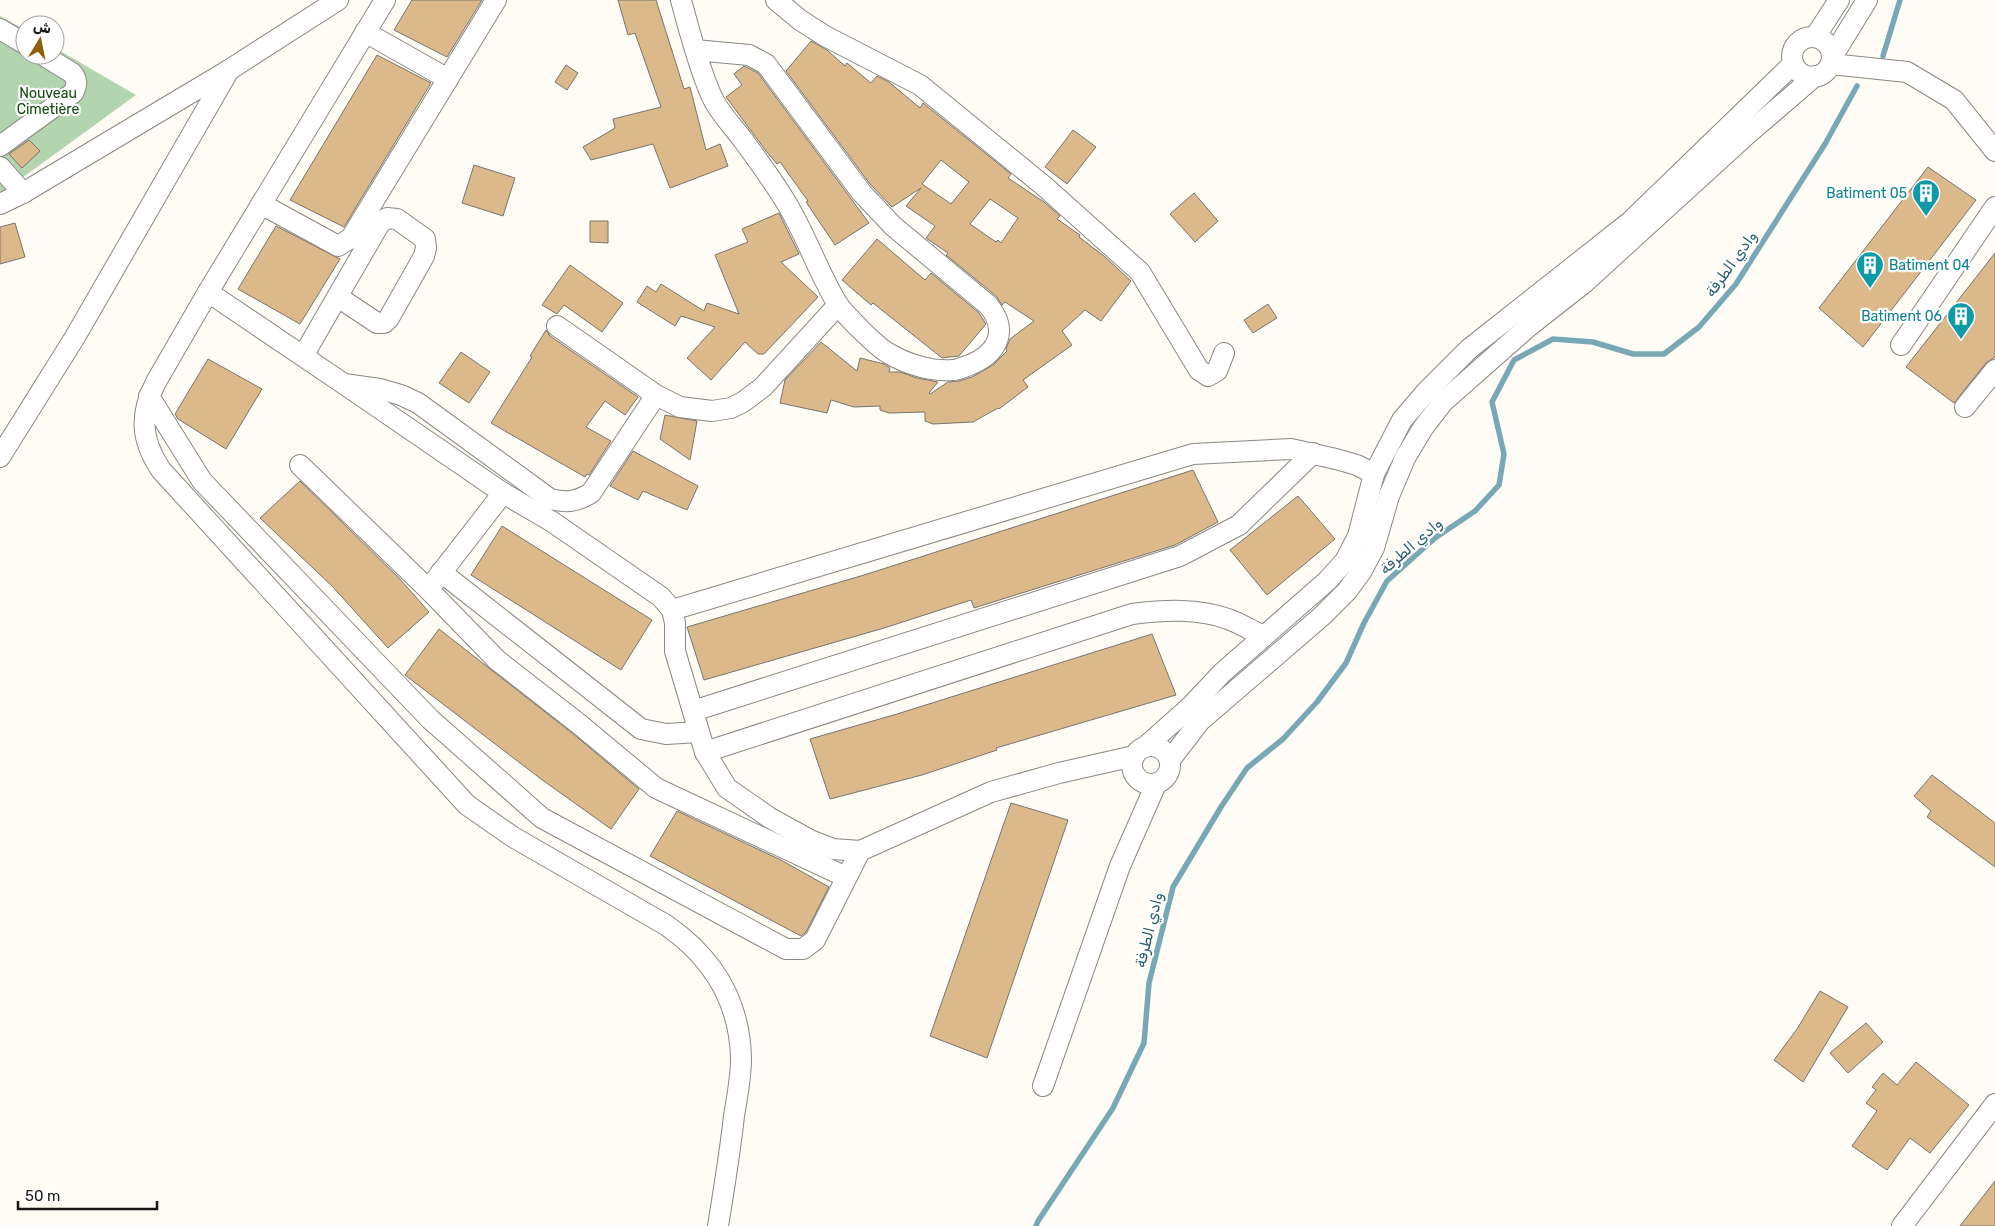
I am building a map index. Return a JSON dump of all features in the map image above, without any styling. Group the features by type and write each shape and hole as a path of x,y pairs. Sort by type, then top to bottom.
{"street":[{"path":"0,204 23,193 229,70 338,0"},
{"path":"385,0 208,292 149,396 145,411 144,427 147,442 152,457 161,470 466,806 513,837 666,924 701,954 715,972 726,992 734,1014 741,1060 728,1165 718,1226"},
{"path":"261,204 338,246 351,238 496,0"},
{"path":"681,0 695,50 714,101 786,201 800,225 838,305 886,352 902,361 920,366 954,370 972,364 992,350 998,339 1000,327 996,314 988,305 878,212 766,64 749,55 695,50"},
{"path":"776,0 800,20 825,36 920,85 1044,186 1140,272 1198,370 1208,376 1217,371 1224,353"},
{"path":"1815,37 1839,0"},
{"path":"1831,60 1827,44 1815,37 1807,37 1799,41 1794,47 1792,55 1793,64 1802,74 1815,76 1822,74 1831,60 1867,0"},
{"path":"0,29 15,38"},
{"path":"365,32 448,79"},
{"path":"1831,60 1907,72 1954,100 1995,151"},
{"path":"1793,64 1631,222 1469,349 1426,392 1402,420 1374,474 1358,536 1345,560 1327,581 1263,636 1140,751 1132,770 1136,777 1142,782 1156,784 1163,781 1168,775 1170,760 1200,721 1315,622 1352,584 1374,548 1388,496 1405,458 1423,428 1442,402 1528,327 1584,284 1743,138 1815,76"},
{"path":"0,146 73,93 77,83 72,73 59,65"},
{"path":"0,457 74,336 229,70"},
{"path":"0,167 23,193"},
{"path":"1901,345 1995,207"},
{"path":"303,356 380,223 387,218 397,219 425,238 426,248 424,256 389,318 384,323 377,323 338,298"},
{"path":"208,292 503,492 551,521 661,597 672,610 675,651 705,752 727,788 770,818 810,840 834,849 860,851 991,792 1154,746 1161,748 1167,753 1170,760"},
{"path":"557,326 656,395 680,407 712,411 731,408 743,402 763,387 838,305"},
{"path":"1965,407 1995,370"},
{"path":"344,384 380,389 401,395 418,403 550,499 564,503 578,500 591,493 656,395"},
{"path":"149,396 202,481 430,719 542,818 786,949 803,949 815,940 860,851"},
{"path":"672,610 1193,454 1291,449 1357,465 1374,474"},
{"path":"692,711 1180,556 1239,525 1313,453"},
{"path":"300,465 428,589 497,660 579,724 656,788 846,877"},
{"path":"428,589 503,492"},
{"path":"441,572 641,729 666,734 699,732"},
{"path":"705,752 1132,614 1181,611 1204,613 1229,619 1263,636"},
{"path":"1042,1086 1120,866 1156,784"},
{"path":"1902,1226 1995,1104"}],"green space":[{"name":"Nouveau Cimetière","path":"0,16 15,24 15,65 65,65 65,54 136,95 0,194"}],"building":[{"path":"412,0 482,0 447,57 394,30"},
{"path":"618,0 656,0 684,89 690,87 706,150 720,144 728,166 670,188 653,144 591,160 583,147 615,128 613,119 661,107 635,33 628,35"},
{"path":"811,41 827,50 845,66 847,63 871,83 877,76 889,82 920,108 923,103 1011,174 1008,178 1044,202 1060,216 1057,219 1080,235 1079,237 1104,256 1131,281 1101,321 1085,310 1062,331 1072,345 1023,380 1028,387 999,409 973,422 933,424 925,421 925,412 889,413 880,410 880,406 854,407 831,400 827,413 780,403 785,380 821,342 857,371 860,358 884,364 890,368 889,372 900,372 938,382 930,394 948,382 972,377 993,365 1007,351 1010,339 1034,321 1005,302 1002,305 996,296 946,255 948,253 926,238 935,226 906,206 921,188 892,207 870,184 786,71","holes":["941,160 969,182 951,204 922,184","990,199 1018,218 1001,243 998,240 996,242 970,224"]},
{"path":"377,55 431,83 344,227 290,200"},
{"path":"566,65 578,73 567,90 555,82"},
{"path":"744,66 758,73 869,223 835,245 806,202 808,201 780,162 777,164 766,151 726,97 742,85 734,74"},
{"path":"1073,130 1096,147 1067,184 1045,167"},
{"path":"29,140 40,151 22,168 9,154"},
{"path":"474,165 515,178 503,216 462,203"},
{"path":"1928,167 1976,200 1863,347 1819,308"},
{"path":"1194,193 1218,221 1195,242 1170,214"},
{"path":"779,213 799,254 781,262 818,297 764,354 758,354 745,342 711,380 687,358 715,327 681,316 675,326 637,302 647,286 656,292 661,284 704,311 707,303 739,314 715,255 748,242 742,229"},
{"path":"590,221 608,221 608,243 590,242"},
{"path":"15,223 25,257 0,264 0,227"},
{"path":"276,226 340,259 300,324 238,289"},
{"path":"877,239 925,280 931,273 979,313 986,324 959,356 942,358 873,303 871,305 842,280"},
{"name":"Batiment 06","path":"1995,253 1995,357 1986,363 1954,403 1906,367"},
{"path":"570,265 623,303 602,332 564,305 557,314 542,305"},
{"path":"1268,304 1277,318 1253,333 1244,320"},
{"path":"546,330 550,336 638,397 625,415 605,401 586,427 611,441 589,475 587,474 585,477 491,423 532,357 530,356"},
{"path":"461,352 490,372 469,403 439,383"},
{"path":"208,359 262,389 226,449 178,419 175,414"},
{"path":"665,415 697,421 690,460 660,439"},
{"path":"633,451 698,486 687,510 643,491 638,500 610,486"},
{"path":"1193,470 1218,522 1175,545 974,608 971,600 884,628 704,680 687,627 864,575"},
{"path":"300,481 399,578 429,612 388,648 332,586 260,518"},
{"path":"1298,496 1335,539 1267,595 1230,550"},
{"path":"502,526 652,620 621,670 471,575"},
{"path":"439,629 572,733 639,789 611,829 541,779 405,675"},
{"path":"1152,634 1176,695 996,748 997,750 922,775 830,799 810,739 897,714"},
{"path":"1932,775 1995,823 1995,867 1927,817 1931,811 1914,796"},
{"path":"1011,803 1068,820 987,1058 930,1036"},
{"path":"677,811 781,860 829,887 806,932 801,936 650,856"},
{"path":"1820,991 1848,1007 1803,1082 1774,1060 1797,1029"},
{"path":"1866,1023 1883,1042 1848,1073 1830,1053"},
{"path":"1916,1062 1969,1105 1930,1153 1910,1138 1887,1170 1852,1146 1877,1111 1866,1103 1876,1090 1872,1087 1883,1073 1897,1085"},
{"path":"1995,1181 1995,1226 1960,1226"}],"waterway":[{"name":"وادي الطرفة","path":"1883,56 1900,0"},
{"name":"وادي الطرفة","path":"1036,1226 1113,1108 1144,1043 1149,983 1173,887 1221,807 1247,768 1283,739 1317,702 1346,663 1364,623 1387,581 1435,538 1475,511 1499,485 1504,454 1492,402 1514,360 1553,339 1593,342 1633,354 1664,354 1699,327 1736,284 1825,144 1857,86"}],"place":[{"name":"Batiment 05","path":"1926,217"},
{"name":"Batiment 04","path":"1870,289"},
{"name":"Batiment 06","path":"1961,340"}]}
